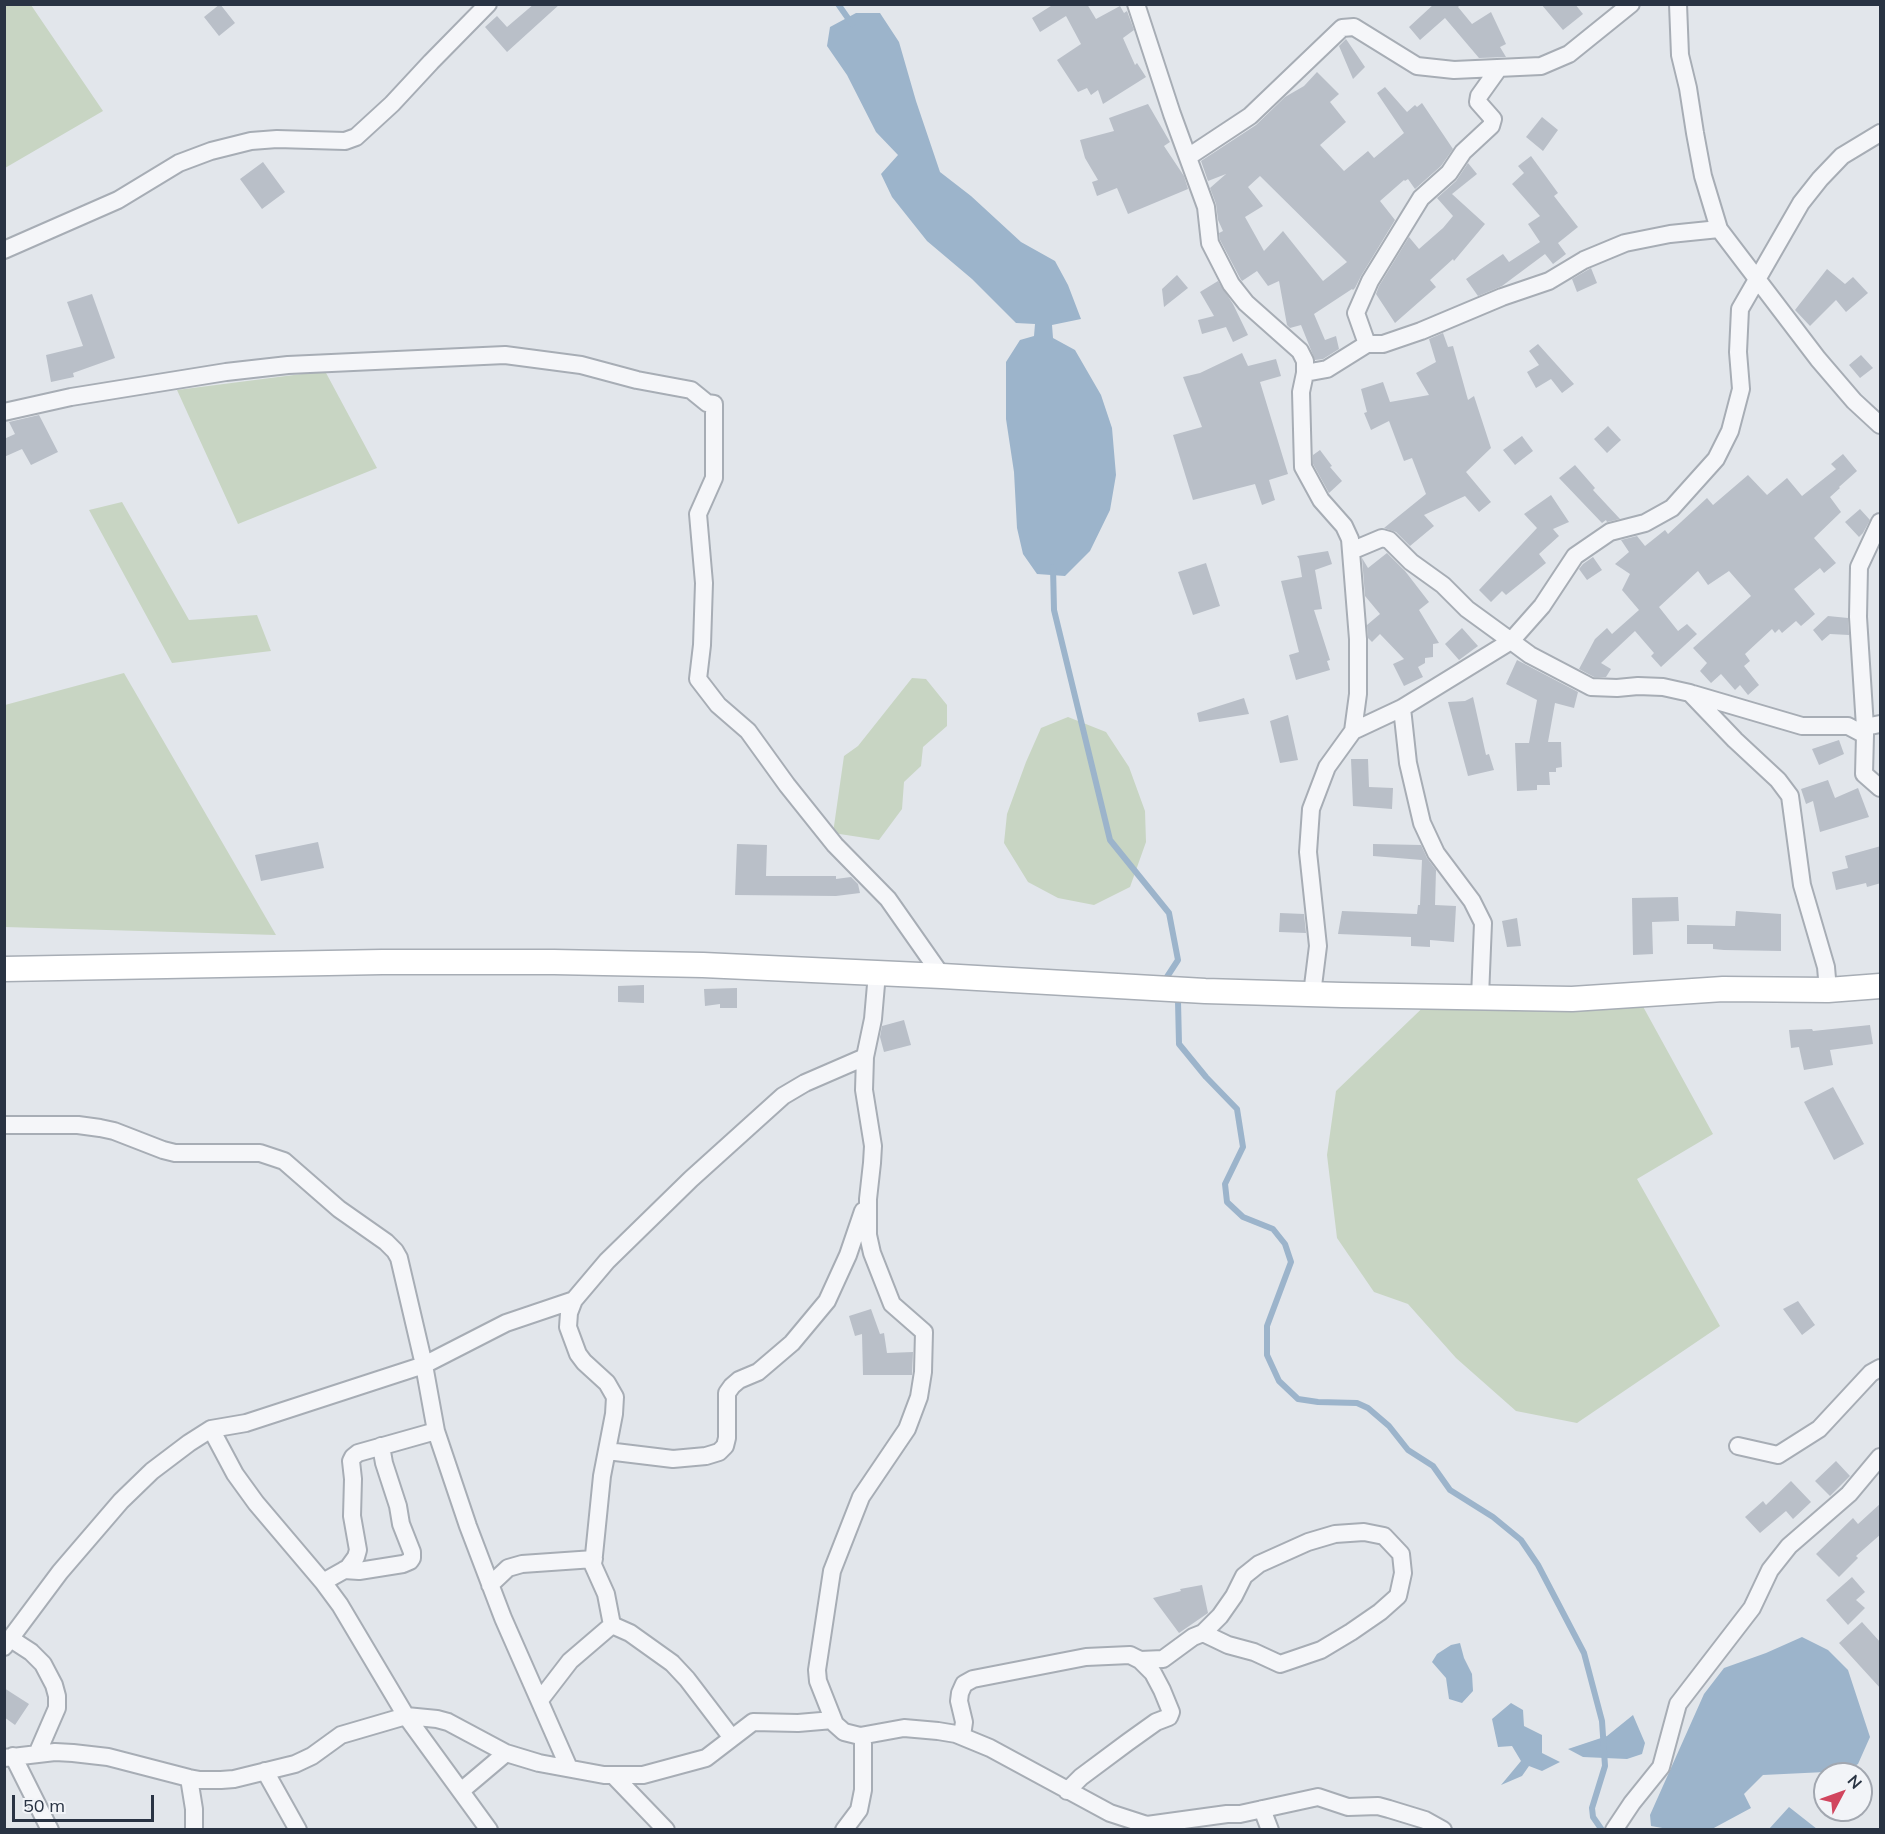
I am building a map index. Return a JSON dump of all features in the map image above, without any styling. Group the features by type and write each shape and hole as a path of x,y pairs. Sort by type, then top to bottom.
{"street":[{"path":"4,250 118,200 179,163 211,151 251,141 277,139 345,141 356,137 392,104 488,4"},
{"path":"1136,4 1206,207 1210,243 1231,284 1246,303 1300,351 1305,361 1301,392 1303,467 1321,500 1344,526 1350,539 1358,639 1358,694 1353,731 1327,767 1311,808 1308,852 1318,946 1312,994"},
{"path":"1188,157 1250,116 1342,28 1354,27 1417,66 1454,70 1541,66 1569,54 1631,4"},
{"path":"1678,4 1680,55 1703,176 1719,229 1818,359 1854,401 1881,425"},
{"path":"1367,344 1356,313 1370,281 1421,198 1449,173 1463,152 1491,126 1493,119 1478,102 1479,96 1499,68"},
{"path":"1353,731 1402,708 1511,641 1542,606 1575,556 1610,532 1645,523 1672,508 1716,459 1730,431 1741,388 1738,352 1740,309 1801,203 1820,178 1842,156 1881,133"},
{"path":"1305,373 1327,369 1367,344 1383,344 1421,331 1502,297 1549,281 1584,260 1625,243 1670,234 1719,229"},
{"path":"4,412 71,397 288,365 505,355 581,365 638,380 691,390 707,403 714,404 714,478 698,513 704,583 702,645 698,679 718,705 748,731 835,845 888,899 942,976"},
{"path":"1881,522 1859,567 1858,617 1870,729 1864,774 1881,788"},
{"path":"1351,551 1382,538 1389,540 1411,562 1443,585 1467,609 1538,659 1591,687 1663,687 1802,726 1848,726 1870,729"},
{"path":"1690,693 1778,780 1790,796 1803,885 1826,967 1827,990"},
{"path":"1402,708 1408,763 1422,823 1436,853 1472,902 1483,923 1480,997"},
{"path":"4,969 370,962 554,962 703,965 1159,989 1312,994 1572,999 1723,989 1879,991"},
{"path":"878,973 873,1019 865,1057 864,1090 873,1146 868,1198 868,1235 892,1304 924,1332 923,1372 919,1397 907,1429 861,1497 832,1571 817,1670 818,1681 833,1720 844,1732 863,1736 904,1728 962,1736 990,1748 1067,1791 1109,1821 1147,1825 1240,1814 1318,1797 1348,1807 1378,1806 1425,1821 1443,1830"},
{"path":"612,1625 606,1594 593,1565 602,1476 615,1397 607,1383 578,1354 568,1327 569,1313 574,1300 607,1261 783,1096 805,1083 865,1057"},
{"path":"4,1125 78,1125 100,1128 175,1153 260,1153 284,1161 339,1209 386,1242 395,1251 399,1258 424,1365 436,1431 490,1585 569,1768"},
{"path":"607,1451 673,1459 706,1456 719,1452 725,1446 727,1438 727,1393 739,1380 758,1372 792,1344 827,1301 848,1255 868,1198"},
{"path":"37,1754 57,1708 54,1684 43,1664 31,1652 8,1643 60,1572 121,1501 152,1471 211,1429 246,1423 424,1365 507,1323 574,1300"},
{"path":"1737,1446 1778,1455 1819,1429 1871,1373 1881,1368"},
{"path":"211,1429 235,1474 340,1605 406,1716 489,1830"},
{"path":"323,1582 344,1570 356,1557 358,1550 352,1516 351,1461 355,1454 436,1431"},
{"path":"344,1570 359,1571 404,1564 412,1558 381,1446"},
{"path":"1614,1830 1661,1767 1678,1704 1752,1608 1770,1570 1789,1546 1849,1494 1881,1457"},
{"path":"1140,1660 1163,1659 1193,1637 1203,1633 1220,1616 1244,1576 1259,1564 1308,1542 1335,1534 1364,1532 1384,1536 1401,1554 1403,1573 1398,1596 1352,1632 1321,1650 1280,1664 1254,1652 1228,1646 1203,1633"},
{"path":"490,1585 508,1568 522,1564 594,1559"},
{"path":"612,1625 630,1633 672,1663 732,1738"},
{"path":"540,1700 570,1661 612,1625"},
{"path":"962,1736 964,1722 959,1701 960,1692 964,1684 973,1679 1086,1657 1130,1655 1140,1660 1153,1673 1162,1690 1171,1712 1169,1717 1156,1722 1128,1742 1081,1777 1067,1791"},
{"path":"50,1830 9,1757 73,1753 108,1757 189,1778 221,1780 296,1764 312,1756 341,1735 406,1716 448,1722 506,1753 539,1763 614,1776 643,1774 706,1758 753,1722 798,1723 833,1720"},
{"path":"844,1830 859,1809 863,1790 863,1736"},
{"path":"460,1791 506,1753"},
{"path":"265,1771 298,1830"},
{"path":"614,1776 666,1830"},
{"path":"189,1778 194,1809 194,1830"},
{"path":"1262,1809 1270,1830"},
{"path":"1405,1815 1421,1830"}],"green space":[{"path":"5,4 31,5 103,111 5,168"},
{"path":"325,371 377,468 238,524 177,390"},
{"path":"122,502 189,620 257,615 271,651 172,663 89,510"},
{"path":"124,673 276,935 5,927 5,705"},
{"path":"912,678 926,679 947,705 947,726 923,747 921,766 904,782 902,809 879,840 833,833 844,756 858,746"},
{"path":"1068,717 1106,732 1129,767 1145,811 1146,842 1130,887 1094,905 1058,898 1028,882 1004,843 1007,814 1041,728"},
{"path":"1437,994 1640,1001 1713,1134 1637,1179 1720,1326 1577,1423 1516,1411 1456,1358 1408,1304 1374,1292 1337,1238 1327,1155 1336,1091"}],"water":[{"path":"856,13 880,13 899,42 940,172 971,196 1021,242 1055,261 1068,285 1081,319 1052,325 1053,338 1075,350 1101,395 1112,428 1116,475 1110,510 1090,551 1065,576 1037,574 1023,554 1017,528 1014,472 1006,419 1006,362 1020,340 1034,336 1035,324 1016,323 972,279 927,241 892,197 881,174 898,155 876,132 847,75 827,46 830,27"},
{"path":"1802,1637 1828,1650 1848,1670 1870,1737 1859,1762 1813,1762 1813,1773 1763,1775 1744,1794 1751,1808 1712,1829 1668,1829 1651,1826 1650,1815 1704,1694 1724,1668"},
{"path":"1460,1643 1472,1674 1473,1691 1462,1703 1449,1699 1446,1678 1432,1662 1437,1654 1451,1645"},
{"path":"1511,1703 1523,1710 1524,1726 1542,1735 1542,1753 1560,1762 1542,1771 1529,1766 1522,1776 1501,1785 1521,1761 1512,1746 1498,1747 1492,1719"},
{"path":"1633,1715 1645,1743 1642,1754 1627,1759 1583,1757 1568,1749 1607,1736"},
{"path":"1789,1807 1817,1829 1769,1829"}],"building":[{"path":"220,4 235,23 219,36 204,17"},
{"path":"534,4 560,4 507,52 485,27 497,16 507,27"},
{"path":"1054,4 1087,4 1096,19 1120,6 1124,13 1127,11 1134,30 1123,38 1135,65 1137,63 1146,77 1103,104 1098,90 1091,95 1087,88 1078,92 1057,60 1081,44 1066,16 1040,32 1032,18"},
{"path":"1434,4 1461,4 1458,7 1472,24 1491,12 1506,44 1500,47 1506,57 1479,58 1445,18 1420,40 1409,27"},
{"path":"1541,4 1575,4 1583,14 1563,30"},
{"path":"1346,39 1365,67 1353,79 1339,46"},
{"path":"1317,72 1339,94 1330,102 1346,122 1320,145 1344,171 1368,151 1374,158 1404,133 1377,93 1385,87 1407,112 1415,105 1417,107 1422,103 1453,149 1441,166 1415,189 1408,179 1404,180 1380,201 1395,220 1355,288 1314,314 1325,340 1336,336 1339,349 1323,359 1315,360 1301,325 1290,328 1287,325 1279,281 1268,286 1257,271 1242,281 1240,278 1220,240 1219,233 1223,231 1210,188 1226,174 1208,181 1201,161 1256,125 1285,97 1304,86","holes":["1260,176 1347,262 1323,281 1283,231 1264,251 1245,217 1263,206 1248,187"]},
{"path":"1148,104 1170,142 1164,146 1184,176 1188,189 1128,214 1117,188 1097,196 1092,182 1098,180 1085,158 1080,140 1114,131 1109,118"},
{"path":"1542,117 1558,130 1543,151 1526,137"},
{"path":"1531,156 1558,193 1554,196 1578,227 1558,243 1566,254 1553,264 1545,254 1502,286 1478,296 1466,279 1503,254 1509,262 1540,242 1528,224 1540,216 1512,184 1524,173 1518,166"},
{"path":"263,162 285,192 262,209 240,179"},
{"path":"1468,163 1477,174 1452,194 1485,224 1454,261 1453,259 1430,280 1436,287 1395,323 1376,294 1379,286 1409,237 1419,249 1453,216 1437,198 1456,181"},
{"path":"1591,268 1597,283 1577,292 1572,279"},
{"path":"1827,269 1845,284 1853,277 1868,293 1846,312 1836,300 1810,326 1795,310"},
{"path":"1177,275 1188,288 1164,307 1162,289"},
{"path":"1218,281 1233,304 1248,335 1233,342 1226,327 1202,334 1198,320 1214,316 1200,292"},
{"path":"92,294 115,358 73,373 74,377 51,382 46,355 83,346 67,302"},
{"path":"1443,333 1448,347 1453,346 1468,400 1474,396 1491,448 1466,472 1491,502 1479,512 1465,496 1424,515 1434,526 1410,546 1396,532 1384,528 1426,494 1412,458 1404,461 1389,421 1371,430 1364,413 1367,412 1361,389 1383,382 1390,402 1429,395 1416,373 1436,362 1429,339"},
{"path":"1538,344 1574,384 1562,393 1551,379 1536,388 1527,372 1539,365 1529,351"},
{"path":"1242,353 1248,366 1276,359 1281,376 1260,382 1288,474 1269,480 1275,500 1262,505 1255,484 1193,500 1173,435 1202,427 1183,377 1200,373"},
{"path":"1861,355 1873,368 1860,378 1849,365"},
{"path":"39,415 58,452 31,465 22,449 4,457 4,439 15,434 9,422"},
{"path":"1608,426 1621,440 1607,453 1594,439"},
{"path":"1522,436 1533,451 1515,465 1503,450"},
{"path":"1320,450 1342,481 1329,493 1313,464 1313,455"},
{"path":"1843,454 1857,471 1830,497 1841,512 1814,538 1836,563 1824,573 1820,568 1794,589 1815,614 1801,626 1796,621 1782,633 1779,629 1775,633 1772,629 1745,654 1750,661 1744,666 1759,685 1748,695 1740,685 1735,690 1721,674 1711,683 1700,671 1707,663 1693,648 1751,596 1729,571 1708,585 1698,571 1659,607 1678,631 1687,624 1697,634 1661,667 1651,656 1654,653 1635,631 1601,663 1611,669 1606,677 1594,677 1579,669 1595,639 1607,628 1612,634 1639,610 1622,590 1630,574 1615,564 1629,552 1621,540 1637,536 1645,546 1665,530 1668,534 1707,498 1713,505 1748,475 1767,495 1787,478 1802,496 1836,469 1831,464"},
{"path":"1575,465 1595,488 1593,490 1620,519 1607,522 1606,520 1602,523 1559,478"},
{"path":"1551,495 1569,522 1553,529 1559,536 1539,554 1546,563 1506,595 1502,591 1491,602 1479,590 1537,528 1524,514"},
{"path":"1860,509 1870,520 1859,537 1845,522"},
{"path":"1328,551 1332,564 1315,570 1322,609 1314,610 1330,660 1327,661 1330,670 1296,680 1289,655 1299,652 1281,581 1302,577 1297,556"},
{"path":"1387,553 1405,571 1429,602 1419,610 1439,643 1433,644 1433,657 1425,658 1425,663 1418,667 1423,677 1404,686 1393,664 1404,659 1380,634 1372,642 1368,638 1367,625 1380,614 1365,596 1362,558 1368,568"},
{"path":"1593,557 1602,570 1587,580 1579,569"},
{"path":"1206,563 1220,606 1193,615 1178,572"},
{"path":"1828,616 1848,618 1849,635 1830,634 1822,641 1813,630"},
{"path":"1462,628 1478,646 1459,660 1445,644"},
{"path":"1517,660 1578,692 1574,708 1555,703 1548,742 1561,742 1562,767 1556,768 1556,772 1549,772 1550,785 1537,785 1537,790 1517,791 1515,743 1529,743 1537,700 1506,684"},
{"path":"1473,697 1486,755 1489,754 1494,770 1468,776 1448,702 1465,701"},
{"path":"1244,698 1249,714 1199,722 1197,713"},
{"path":"1288,715 1298,760 1280,763 1270,721"},
{"path":"1839,740 1844,754 1819,765 1812,749"},
{"path":"1351,759 1368,759 1369,787 1393,788 1392,809 1353,806"},
{"path":"1828,780 1835,798 1858,788 1869,817 1820,832 1813,801 1806,804 1801,789"},
{"path":"318,842 324,868 261,881 255,855"},
{"path":"737,844 767,845 766,876 836,876 836,879 851,877 858,884 860,893 836,896 735,895"},
{"path":"1373,844 1421,845 1436,870 1435,905 1456,906 1454,942 1430,940 1430,947 1411,946 1411,937 1338,934 1342,911 1417,914 1418,905 1420,905 1422,860 1373,856"},
{"path":"1881,846 1881,883 1867,887 1866,883 1836,890 1832,872 1848,868 1845,856"},
{"path":"1678,897 1679,921 1652,922 1653,954 1633,955 1632,898"},
{"path":"1736,911 1781,914 1781,951 1724,950 1713,949 1713,944 1687,944 1687,925 1735,926"},
{"path":"1280,913 1304,914 1306,933 1279,932"},
{"path":"1517,918 1521,946 1507,947 1502,921"},
{"path":"644,985 644,1003 618,1002 618,986"},
{"path":"737,988 737,1008 720,1008 720,1004 705,1006 704,989"},
{"path":"904,1020 911,1045 884,1052 880,1037 882,1026"},
{"path":"1870,1025 1873,1044 1830,1050 1833,1065 1804,1070 1799,1047 1791,1048 1789,1030 1812,1029 1813,1031"},
{"path":"1833,1087 1864,1144 1834,1160 1804,1102"},
{"path":"1798,1301 1815,1325 1802,1335 1783,1309"},
{"path":"871,1309 880,1334 884,1333 887,1353 913,1352 912,1375 863,1375 862,1334 855,1336 849,1316"},
{"path":"1836,1461 1850,1476 1830,1496 1815,1481"},
{"path":"1791,1481 1811,1502 1793,1519 1786,1511 1760,1533 1745,1517 1763,1501 1766,1505"},
{"path":"1881,1503 1881,1534 1856,1556 1858,1558 1839,1577 1816,1554 1853,1518 1858,1524"},
{"path":"1852,1577 1865,1592 1856,1600 1865,1608 1848,1625 1826,1600"},
{"path":"1202,1585 1208,1613 1179,1633 1153,1598"},
{"path":"1862,1622 1881,1643 1881,1689 1839,1643"},
{"path":"4,1688 29,1704 15,1725 4,1717"}],"waterway":[{"path":"838,4 852,24"},
{"path":"1053,567 1054,610 1110,840 1169,913 1178,960 1163,983"},
{"path":"1172,997 1178,1001 1179,1044 1206,1077 1237,1109 1243,1147 1225,1184 1227,1202 1243,1217 1273,1229 1285,1244 1291,1262 1267,1326 1267,1355 1279,1381 1298,1399 1357,1403 1368,1408 1389,1426 1408,1450 1433,1466 1450,1490 1493,1517 1521,1540 1538,1565 1584,1653 1602,1721 1605,1766 1592,1808 1593,1817 1602,1830"}]}
